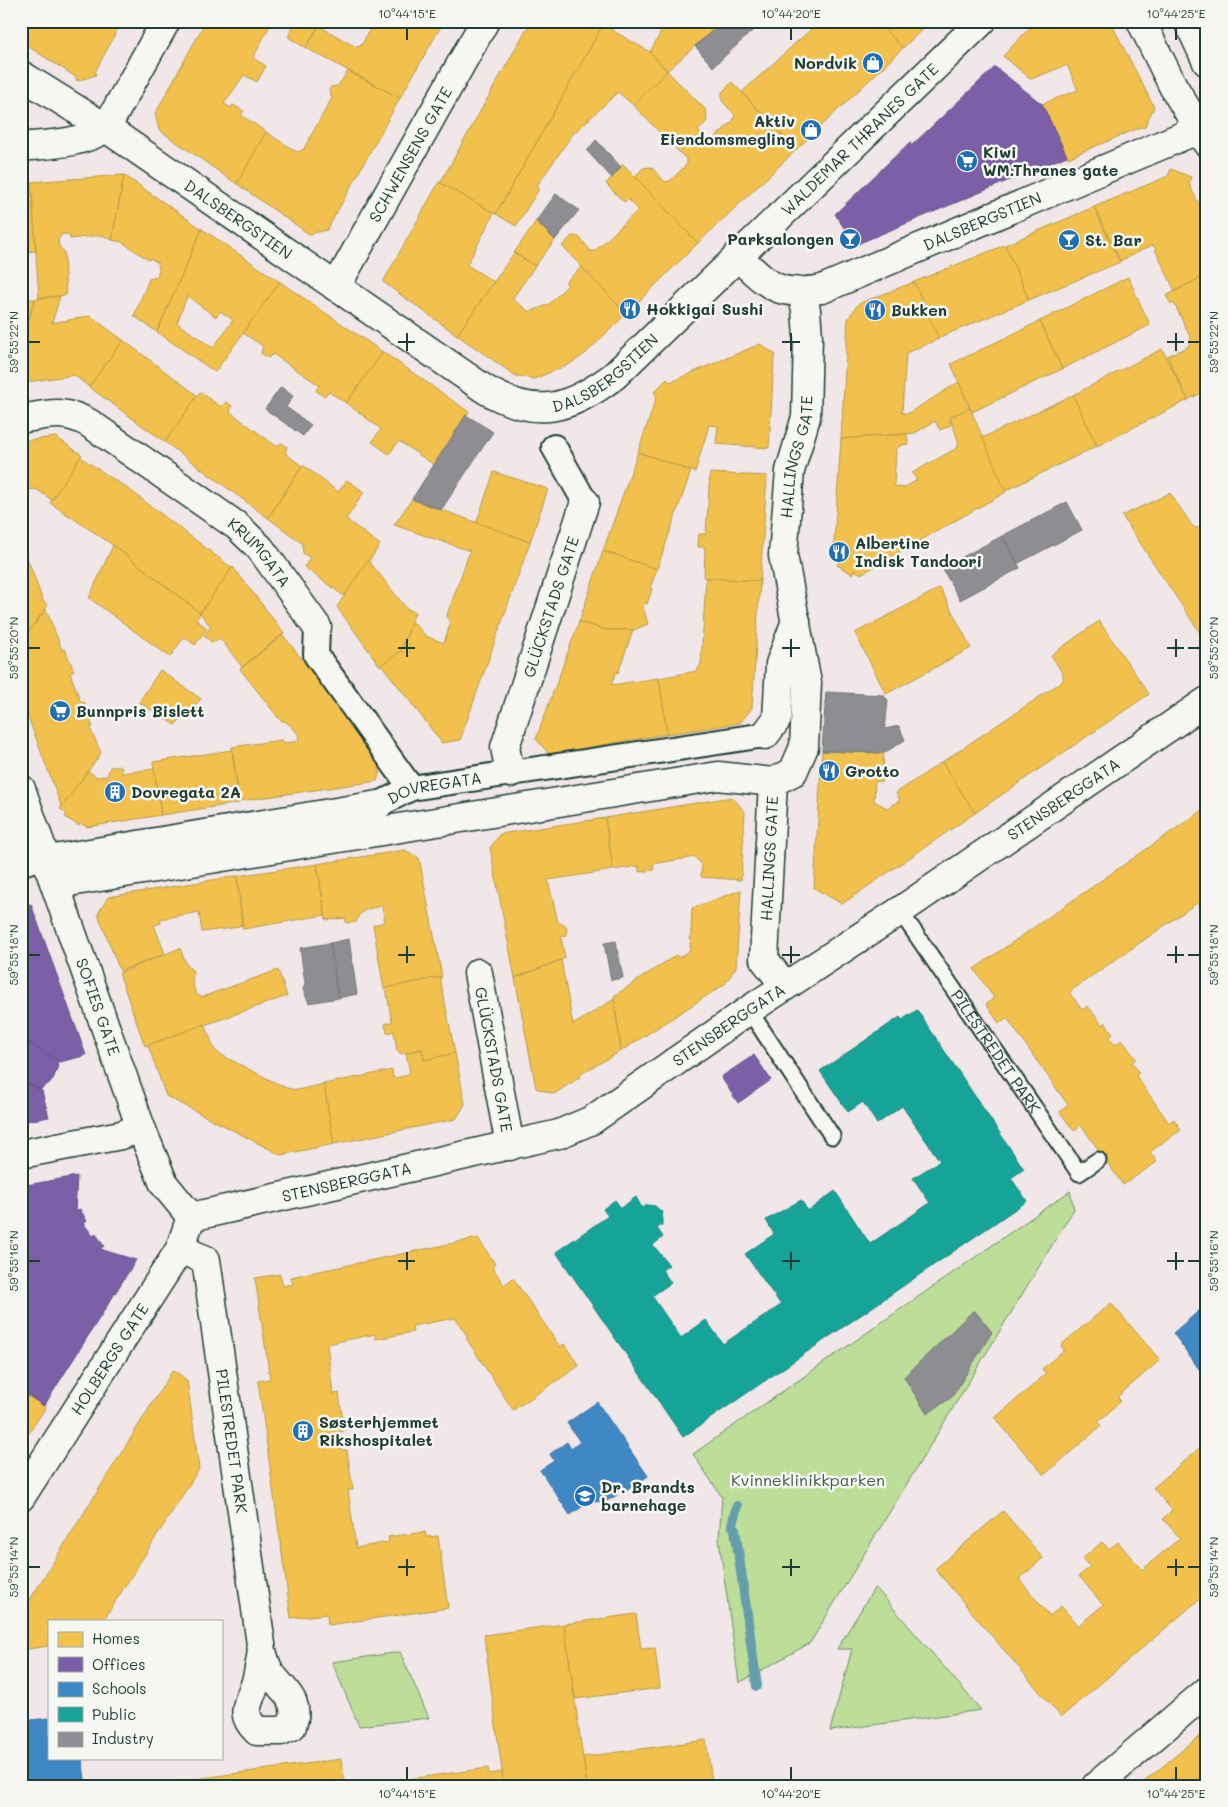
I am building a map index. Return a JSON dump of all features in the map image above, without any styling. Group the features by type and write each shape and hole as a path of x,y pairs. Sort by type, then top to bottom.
{"street":[{"path":"21,146 66,143 91,138 106,128 166,21"},
{"name":"SCHWENSENS GATE","path":"336,287 485,21"},
{"name":"WALDEMAR THRANES GATE","path":"738,256 982,21"},
{"path":"1142,21 1202,137"},
{"path":"1188,21 1207,62"},
{"name":"DALSBERGSTIEN","path":"21,75 106,128 492,393 524,407 546,408 590,394 614,376 738,256 767,284 786,292 802,293 822,289 1202,137"},
{"name":"HALLINGS GATE","path":"785,986 764,959 773,782 793,772 804,747 807,683 783,555 790,471 806,417 808,337 806,310 802,293"},
{"name":"KRUMGATA","path":"21,419 50,414 74,414 237,526 260,548 317,627 316,655 411,788"},
{"name":"GLÜCKSTADS GATE","path":"510,773 505,747 585,502 554,447"},
{"path":"765,735 777,719 780,664 796,621"},
{"name":"STENSBERGGATA","path":"192,1217 510,1146 559,1134 592,1120 749,1010 900,911 1207,701"},
{"name":"DOVREGATA","path":"53,872 378,805 411,788 765,735"},
{"name":"DOVREGATA","path":"53,872 718,776 773,782"},
{"name":"SOFIES GATE","path":"21,789 53,872 141,1128 164,1184 192,1217"},
{"name":"GLÜCKSTADS GATE","path":"478,973 510,1146"},
{"path":"21,1154 121,1135 141,1128"},
{"name":"HOLBERGS GATE","path":"21,1497 180,1249 192,1217"},
{"name":"PILESTREDET PARK","path":"180,1249 206,1260 262,1651"},
{"path":"1096,1786 1207,1691"}],"lane":[{"path":"21,868 53,872"},
{"name":"PILESTREDET PARK","path":"900,911 1079,1173 1098,1160"},
{"path":"749,1010 832,1136"}],"green space":[{"name":"Kvinneklinikkparken","path":"1070,1191 1074,1209 810,1643 739,1683 719,1540 722,1497 693,1454"},
{"path":"875,1587 981,1710 830,1731 852,1649 837,1649"},
{"path":"400,1652 429,1718 359,1726 332,1662"}],"building: Homes":[{"path":"21,21 122,21 95,72 96,75 77,81 76,77 21,42"},
{"path":"206,21 258,21 269,27 253,58 266,66 257,82 244,75 224,104 231,108 233,105 244,111 241,115 266,132 237,184 159,130 155,114"},
{"path":"296,21 321,21 306,48 288,37"},
{"path":"374,21 444,21 400,98 306,48 319,26 356,47 361,46"},
{"path":"531,21 597,21 603,25 496,214 440,183"},
{"path":"667,21 723,21 667,71 650,52"},
{"path":"820,21 877,21 903,48 796,150 742,92"},
{"path":"877,21 931,21 903,48"},
{"path":"1036,21 1110,21 1154,107 1144,128 1141,127 1068,158 1042,104 1078,90 1067,65 1031,79 1003,56"},
{"path":"603,25 650,52 667,71 633,105 618,92 572,135 536,187 539,189 516,226 496,214"},
{"path":"348,71 400,98 327,230 309,234 237,184 266,132 297,152 303,150 332,98 329,90 331,87 338,86"},
{"path":"667,71 706,110 707,121 698,131 709,143 733,121 735,115 722,101 722,92 732,82 796,150 698,243 634,177 643,168 651,167 665,182 670,181 687,164 687,160 633,105"},
{"path":"623,164 698,243 626,314 562,246 572,236 579,237 591,251 595,251 637,211 637,208 628,199 624,202 606,184"},
{"path":"1171,169 1191,177 1189,184 1207,221 1207,274 1175,291 1153,245 1120,261 1094,207 1168,176"},
{"path":"124,175 202,229 157,332 134,316 149,279 157,277 159,269 157,262 150,258 149,260 122,242 112,240"},
{"path":"124,175 112,240 102,235 70,239 69,234 62,234 58,240 59,246 64,252 66,295 39,298 31,182"},
{"path":"439,182 494,213 467,265 494,282 457,335 383,282"},
{"path":"32,191 36,251 21,252 21,192"},
{"path":"1094,207 1120,262 1029,300 1005,245"},
{"path":"536,221 555,240 535,266 514,253"},
{"path":"202,229 280,282 215,372 157,332","holes":["187,296 216,317 220,311 233,320 213,348 177,323"]},
{"path":"1005,245 1029,300 938,338 914,282"},
{"path":"514,253 535,266 512,299 530,312 549,304 568,285 565,282 582,267 626,314 585,354 570,364 534,379 516,376 457,335"},
{"path":"1207,274 1207,390 1188,400 1167,356 1188,347 1191,339 1174,303 1171,304 1166,296"},
{"path":"1128,277 1150,325 1062,369 1040,321"},
{"path":"280,282 383,352 346,403 329,392 324,396 316,391 319,385 273,354 268,358 261,353 263,346 243,333"},
{"path":"914,282 939,339 906,353 902,412 907,414 959,382 970,408 950,417 951,425 940,430 935,421 915,433 841,439 848,319 858,304"},
{"path":"60,296 52,323 90,316 123,340 89,387 74,375 21,383 21,345 35,299"},
{"path":"21,299 35,299 21,345"},
{"path":"1040,321 1062,369 972,412 951,364"},
{"path":"123,340 198,396 165,442 89,387"},
{"path":"760,344 776,355 774,359 769,448 716,444 718,426 709,425 695,472 638,452 657,396 654,392 667,379 670,382"},
{"path":"1162,349 1188,400 1097,446 1073,395"},
{"path":"383,352 469,412 434,465 399,441 389,454 372,442 381,429 346,403"},
{"path":"200,392 221,407 226,402 232,406 230,412 276,446 282,443 287,447 285,453 302,466 268,518 165,442"},
{"path":"1073,395 1097,446 1005,491 982,438"},
{"path":"970,408 1006,492 861,574 855,570 852,574 837,565 840,561 833,557 841,439 907,434 908,444 901,445 896,450 894,486 904,488 917,480 912,473 957,448 959,443 950,417"},
{"path":"56,437 82,455 52,500 36,489 21,491 21,441"},
{"path":"638,452 691,471 657,569 603,551"},
{"path":"80,457 131,491 232,568 200,613 113,545 50,503"},
{"path":"303,465 338,492 347,480 364,492 346,519 380,545 344,596 304,567 310,558 303,553 302,543 268,518"},
{"path":"494,472 548,489 530,542 476,524"},
{"path":"710,473 767,476 760,581 704,578 705,547 698,547 699,534 706,534"},
{"path":"1170,493 1193,527 1203,529 1207,534 1207,643 1122,516"},
{"path":"412,499 530,542 460,740 442,743 381,664 401,651 412,621 426,636 444,643 450,624 447,615 470,551 394,525"},
{"path":"21,541 43,601 48,605 21,642"},
{"path":"113,545 200,613 196,620 207,628 195,645 184,637 170,657 89,598"},
{"path":"603,551 657,569 650,588 652,589 647,604 644,603 643,607 648,624 633,630 606,630 579,622"},
{"path":"368,560 407,609 415,612 401,651 380,666 337,607"},
{"path":"233,567 284,633 242,667 220,638 212,643 204,635 211,627 200,613"},
{"path":"706,578 760,581 752,708 740,723 667,734 659,678 697,671 701,664"},
{"path":"940,588 971,648 886,694 855,633"},
{"path":"46,609 62,650 65,649 74,671 70,673 81,703 84,702 93,727 90,728 101,753 62,808 21,698 21,642"},
{"path":"1099,621 1149,694 975,813 942,762 1063,681 1063,674 1051,655"},
{"path":"579,622 606,630 633,630 618,673 616,672 611,685 659,678 667,734 549,754 536,739"},
{"path":"283,635 382,763 377,781 239,801 232,747 281,740 285,743 299,741 298,734 285,721 281,721 240,669"},
{"path":"160,670 201,699 175,725 139,702"},
{"path":"232,750 239,803 161,815 153,762"},
{"path":"822,751 884,753 882,782 875,781 874,801 887,808 900,800 896,793 942,762 975,813 842,904 814,888"},
{"name":"Dovregata 2A","path":"121,766 122,773 154,769 161,815 87,827 80,823 79,826 65,817 67,814 60,809 88,771 97,777 107,776 110,767"},
{"path":"732,797 745,812 741,880 701,877 702,865 695,857 653,864 654,870 639,872 639,866 613,870 605,818"},
{"path":"1207,807 1207,917 1197,903 1069,992 1082,1010 1088,1006 1102,1025 1105,1022 1113,1034 1109,1037 1115,1045 1122,1040 1136,1059 1132,1062 1139,1073 1136,1076 1169,1123 1174,1119 1181,1130 1150,1152 1157,1162 1123,1185 1081,1125 1074,1131 1060,1112 1068,1105 1007,1018 999,1023 986,1004 994,998 974,969"},
{"path":"605,818 613,870 548,880 558,922 567,927 566,935 561,937 565,958 515,978 490,848 500,834"},
{"path":"405,850 419,858 442,977 384,989 373,925 385,922 382,906 367,909 359,915 356,922 346,923 345,918 326,920 317,864"},
{"path":"317,864 325,915 243,929 237,876"},
{"path":"237,876 242,925 202,932 199,912 160,919 161,923 154,925 165,954 120,971 98,914 108,897"},
{"path":"741,890 736,967 725,984 621,1051 614,996 676,955 678,958 690,951 692,908"},
{"path":"180,948 186,964 193,971 192,981 196,994 202,997 278,970 287,996 145,1046 119,973"},
{"path":"561,960 573,1025 614,999 621,1051 579,1075 580,1077 554,1094 536,1088 515,978"},
{"path":"440,977 455,1053 424,1060 422,1049 402,1054 397,1051 394,1031 387,1033 385,1024 392,1022 386,988"},
{"path":"205,1024 215,1051 286,1088 298,1090 324,1084 334,1144 281,1155 166,1096 148,1045"},
{"path":"422,1049 424,1060 455,1053 465,1104 456,1119 334,1144 324,1084 392,1070 393,1078 405,1076 410,1072 406,1053"},
{"name":"Søsterhjemmet Rikshospitalet","path":"478,1238 495,1264 492,1267 504,1285 513,1278 560,1347 564,1344 579,1366 513,1410 455,1318 412,1326 413,1332 376,1339 375,1334 327,1344 333,1394 339,1393 344,1431 339,1432 342,1450 347,1450 353,1490 348,1490 356,1548 389,1542 388,1537 425,1532 426,1537 438,1536 448,1608 328,1625 327,1614 291,1618 258,1381 270,1379 255,1278 280,1274 283,1286 293,1284 291,1277"},
{"path":"1111,1303 1160,1360 1117,1397 1121,1401 1098,1422 1101,1426 1044,1475 995,1418 1046,1374 1042,1369 1064,1350 1061,1345"},
{"path":"173,1370 187,1380 199,1469 104,1620 48,1620 48,1646 21,1650 21,1614"},
{"path":"21,1391 46,1407 21,1445"},
{"path":"1204,1444 1207,1448 1207,1593 1061,1717 935,1569 1003,1511 1043,1558 1019,1579 1050,1616 1061,1606 1078,1626 1103,1605 1079,1576 1090,1567 1082,1559 1102,1542 1109,1549 1118,1542 1142,1570 1180,1538 1163,1519 1172,1510 1153,1488"},
{"path":"636,1614 641,1649 655,1648 660,1688 575,1699 564,1624"},
{"path":"564,1624 587,1786 504,1786 484,1635"},
{"path":"1207,1729 1207,1749 1197,1738"},
{"path":"1197,1738 1207,1749 1207,1786 1139,1786"},
{"path":"706,1740 712,1781 695,1783 695,1786 587,1786 583,1757"},
{"path":"341,1759 345,1786 144,1786"},
{"path":"488,1768 489,1774 502,1772 504,1786 359,1786"}],"building: Offices":[{"path":"995,67 1042,104 1067,156 855,245 835,214 910,142 911,146"},
{"path":"31,904 86,1055 84,1056 60,1062 21,1038 21,907"},
{"path":"21,1038 58,1061 57,1070 52,1081 40,1090 21,1079"},
{"path":"754,1055 771,1080 738,1103 721,1077"},
{"path":"21,1079 42,1091 49,1117 21,1122"},
{"path":"77,1176 75,1212 80,1209 87,1221 84,1224 93,1236 96,1234 104,1246 100,1249 136,1260 44,1406 21,1391 21,1186"}],"building: Schools":[{"path":"1207,1304 1207,1380 1173,1333"},
{"path":"597,1402 648,1476 626,1491 619,1481 617,1495 603,1503 592,1500 570,1515 540,1470 554,1461 550,1454 567,1442 571,1449 580,1442 567,1423"},
{"path":"48,1718 48,1760 82,1760 86,1786 21,1786 21,1721"}],"building: Public":[{"path":"917,1010 1024,1169 1011,1178 1027,1201 683,1437 556,1252 608,1216 603,1209 615,1200 621,1208 636,1197 642,1208 647,1205 655,1206 662,1212 662,1225 657,1228 663,1237 653,1245 669,1265 662,1270 671,1283 652,1296 681,1338 706,1320 723,1344 781,1305 745,1254 774,1234 766,1220 801,1200 808,1211 835,1191 870,1244 930,1203 913,1178 940,1161 902,1106 877,1124 863,1102 848,1112 820,1071 900,1017 902,1020"}],"building: Industry":[{"path":"723,21 763,21 713,67 695,46"},
{"path":"596,140 621,167 612,178 587,151"},
{"path":"556,194 579,210 555,240 536,221"},
{"path":"281,387 293,396 286,407 311,425 303,436 265,409"},
{"path":"466,415 493,432 441,510 412,499"},
{"path":"1067,502 1082,530 1017,564 1002,536"},
{"path":"1002,536 1020,568 960,600 942,568"},
{"path":"826,692 883,695 888,700 885,729 899,726 905,740 884,753 822,751"},
{"path":"349,939 357,994 338,998 330,943"},
{"path":"616,941 623,978 611,980 604,943"},
{"path":"330,943 338,998 309,1003 303,990 305,983 300,948"},
{"path":"974,1310 992,1332 952,1397 927,1414 904,1377"}],"waterway":[{"path":"737,1506 732,1525 735,1529 757,1686"}],"place":[{"name":"Nordvik","path":"873,63"},
{"name":"Aktiv Eiendomsmegling","path":"811,130"},
{"name":"Kiwi WM.Thranes gate","path":"967,161"},
{"name":"Parksalongen","path":"850,239"},
{"name":"St. Bar","path":"1069,240"},
{"name":"Hokkigai Sushi","path":"630,309"},
{"name":"Bukken","path":"875,310"},
{"name":"Albertine Indisk Tandoori","path":"839,552"},
{"name":"Bunnpris Bislett","path":"60,711"},
{"name":"Grotto","path":"829,771"},
{"name":"Dovregata 2A","path":"115,792"},
{"name":"Søsterhjemmet Rikshospitalet","path":"303,1431"},
{"name":"Dr. Brandts barnehage","path":"585,1496"}]}
